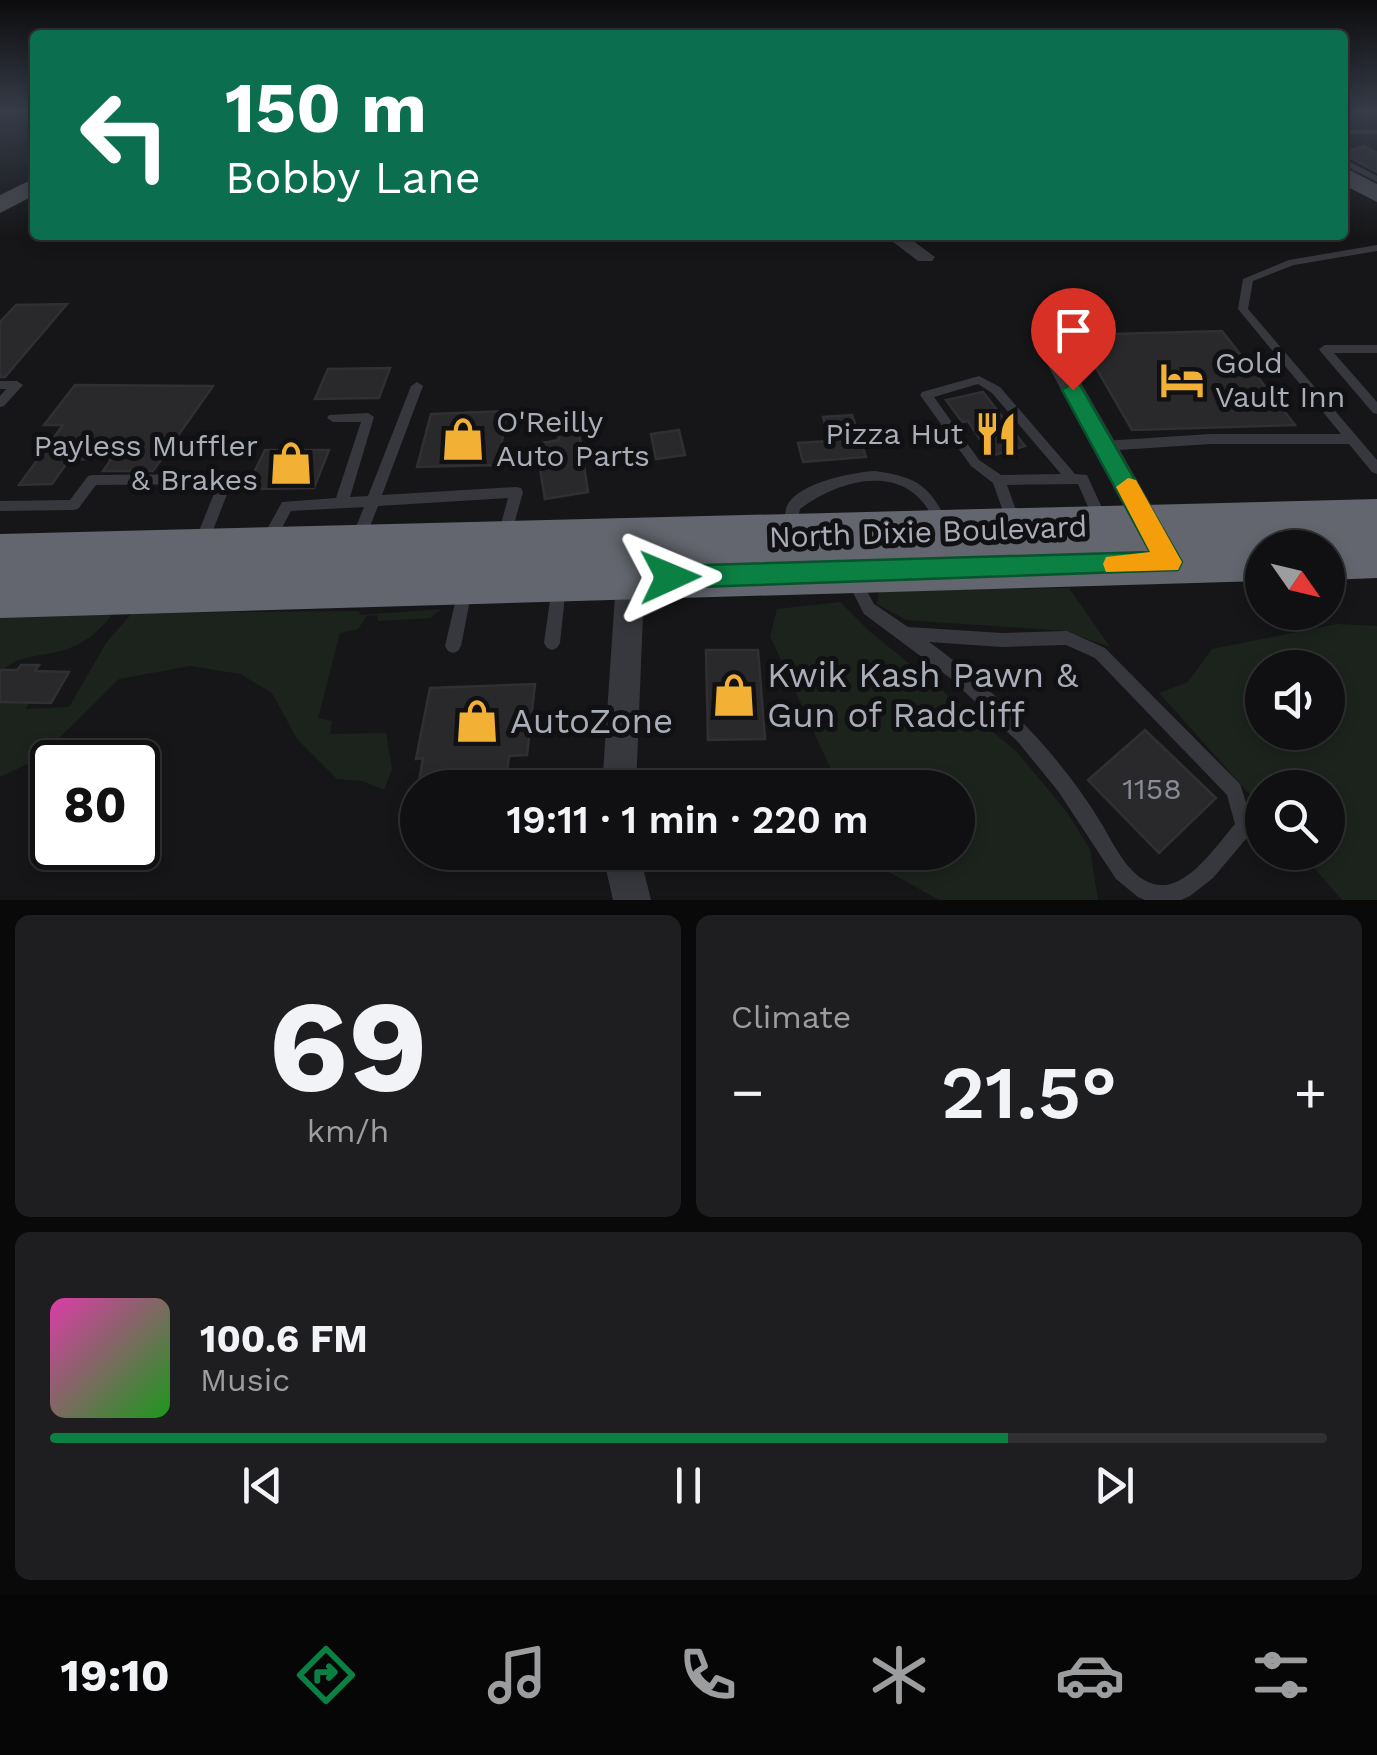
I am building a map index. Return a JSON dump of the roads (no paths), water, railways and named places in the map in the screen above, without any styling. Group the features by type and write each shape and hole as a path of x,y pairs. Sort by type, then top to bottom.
{"highway":[{"name":"North Dixie Boulevard","path":"488,569 632,559 1127,545 1377,519"},
{"name":"North Dixie Boulevard","path":"1127,545 1245,558"},
{"name":"North Dixie Boulevard","path":"0,555 197,550 252,568"},
{"name":"North Dixie Boulevard","path":"790,555 850,572 947,550"},
{"name":"North Dixie Boulevard","path":"0,595 252,568 347,553 559,580 632,559"},
{"path":"1345,559 1377,558"}],"street":[{"path":"1348,178 1377,195"},
{"path":"0,206 30,188"},
{"path":"900,240 925,257"},
{"path":"1042,334 1104,446 1127,545"},
{"path":"620,770 632,559"},
{"path":"624,870 632,900"}],"lane":[{"path":"1348,163 1377,179"},
{"path":"1377,248 1292,262 1248,279 1243,310 1377,468"},
{"path":"1377,349 1325,350 1377,410"},
{"path":"1022,548 999,480 975,463 926,395 978,380 996,390 1072,479"},
{"path":"0,385 17,385 0,403"},
{"path":"347,553 375,497 418,386"},
{"path":"333,418 368,417 347,553"},
{"path":"1104,446 1210,439 1351,438"},
{"path":"0,506 74,505 93,480 226,479 197,550"},
{"path":"999,480 1082,479 1127,545"},
{"path":"375,497 516,492 488,569 453,646"},
{"path":"347,553 375,497"},
{"path":"252,568 287,506 347,553"},
{"path":"850,572 869,609 966,677 1020,728 1084,812 1120,870 1140,887 1160,896 1184,892 1245,827 1234,790 1100,653 1067,638 1002,640 905,634"},
{"path":"552,643 559,580"}],"place":[{"name":"Gold Vault Inn","path":"1182,380"},
{"name":"Pizza Hut","path":"996,434"},
{"name":"O'Reilly Auto Parts","path":"463,439"},
{"name":"Payless Muffler & Brakes","path":"291,463"},
{"name":"Kwik Kash Pawn & Gun of Radcliff","path":"734,695"},
{"name":"AutoZone","path":"477,721"}]}
